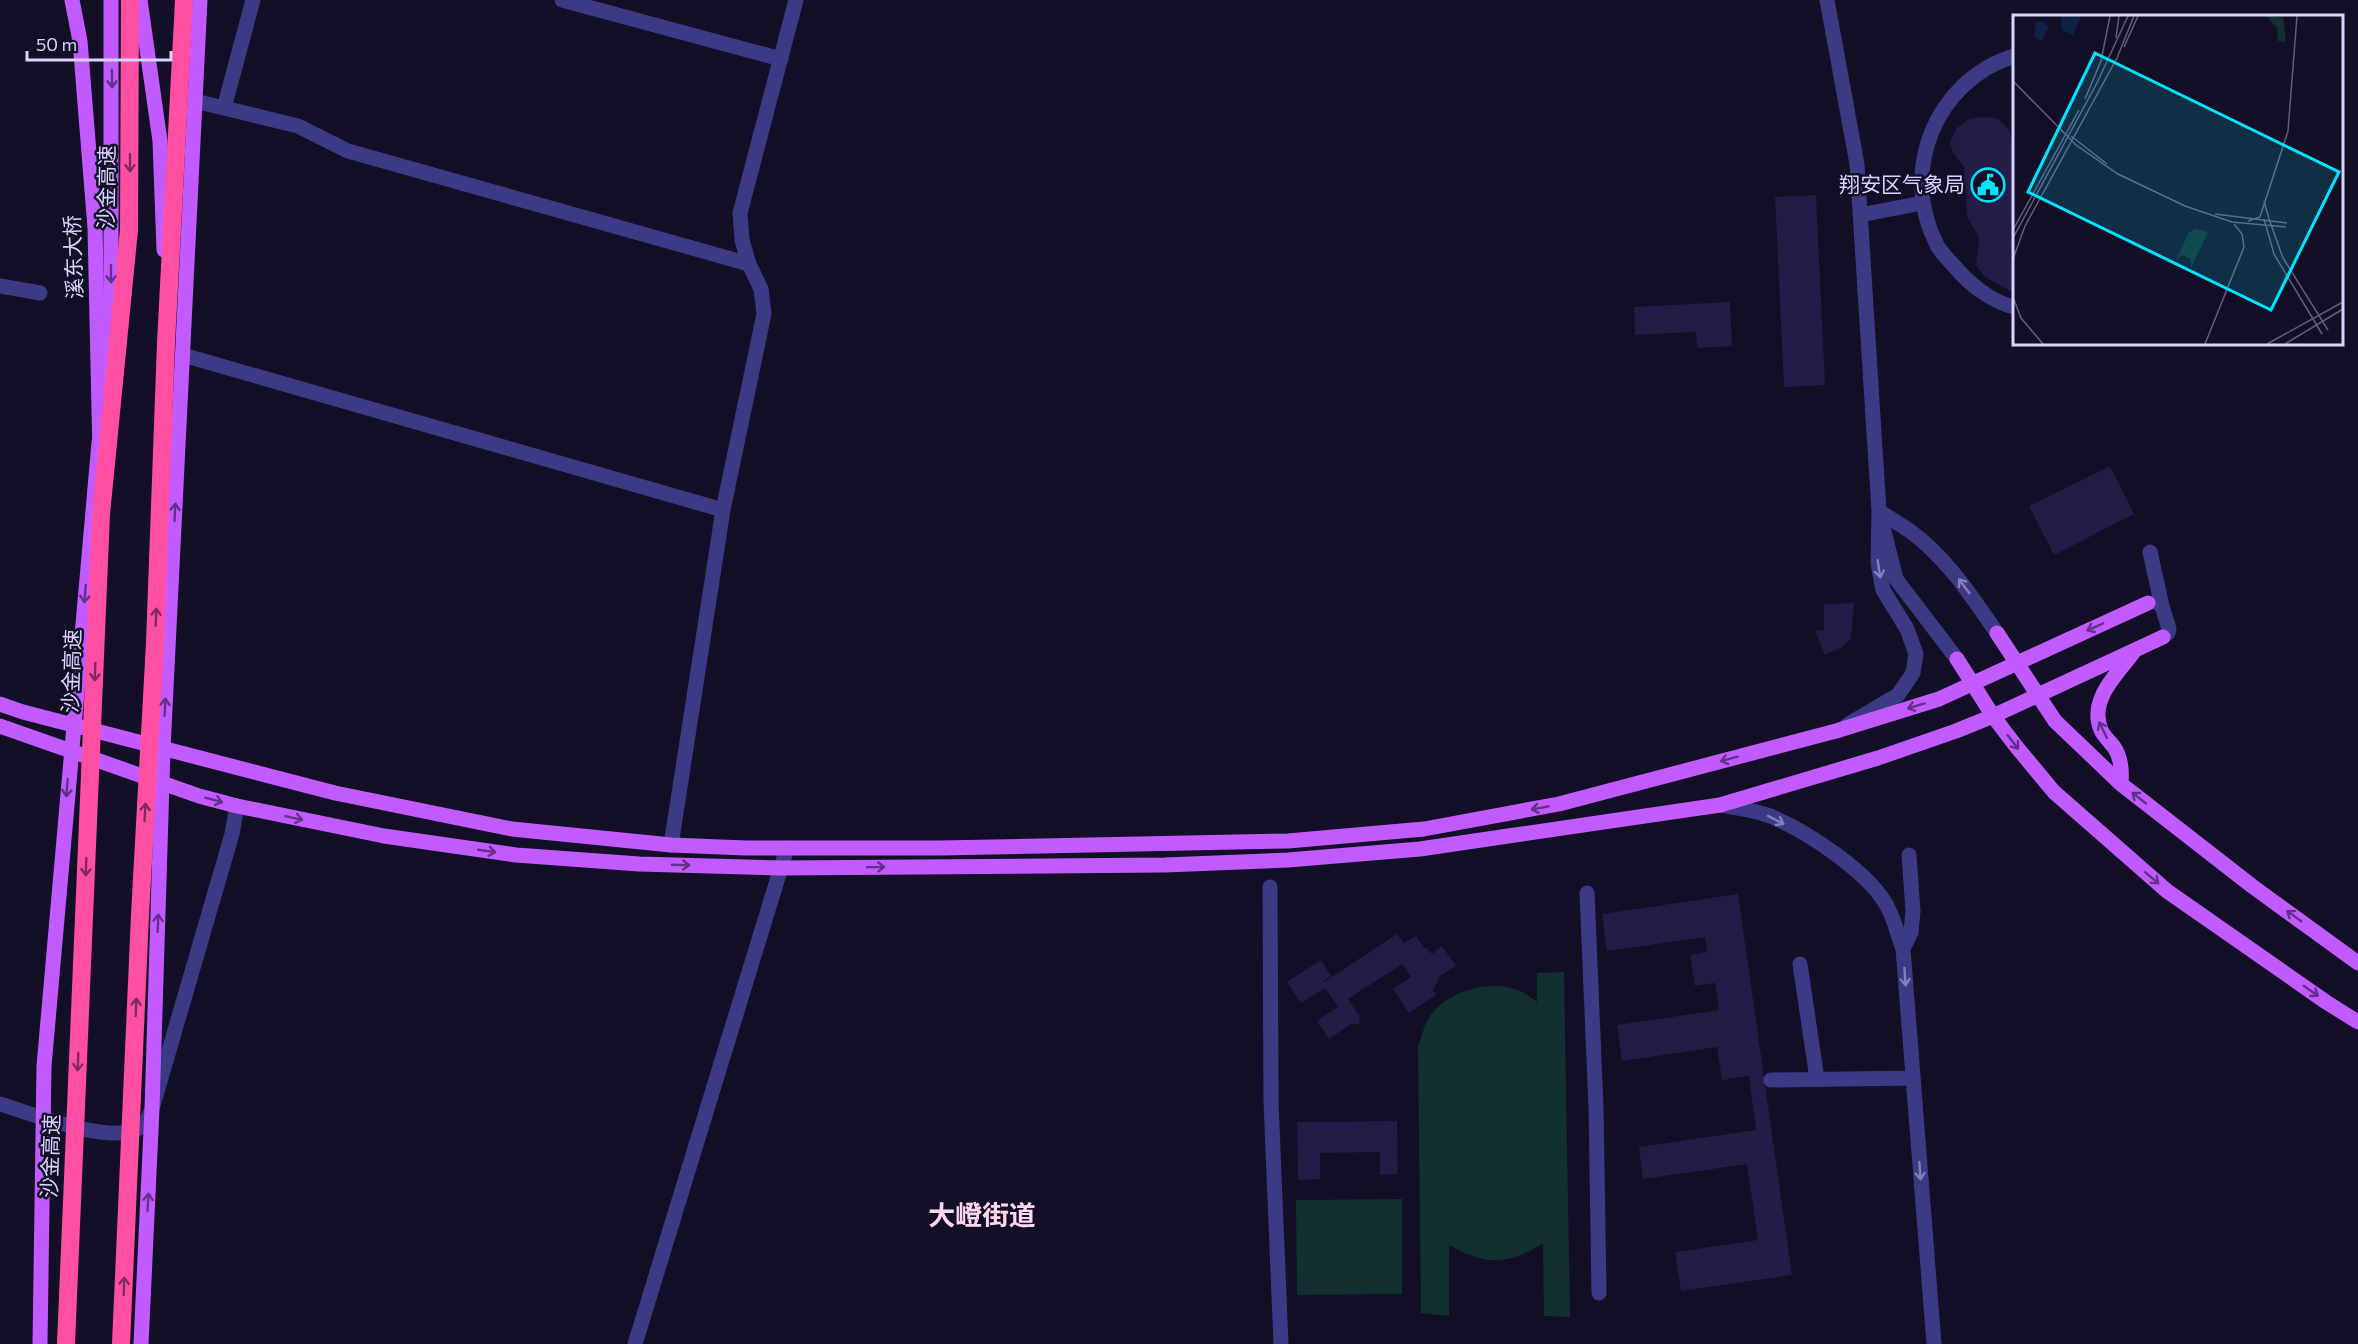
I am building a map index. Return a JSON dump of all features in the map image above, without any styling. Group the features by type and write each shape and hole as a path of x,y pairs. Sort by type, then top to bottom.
{"highway":[{"name":"沙金高速","path":"66,1344 101,514 129,230 130,0"},
{"path":"121,1344 139,927 155,643 166,343 184,0"}],"main road":[{"name":"溪东大桥","path":"72,0 80,41 95,228 101,514"},
{"path":"40,1344 44,1066 70,750 111,312 111,0"},
{"path":"140,0 160,141 166,343"},
{"path":"141,1344 152,1109 162,783 200,0"},
{"path":"0,704 335,793 512,829 671,845 787,848 940,848 1288,841 1424,829 1559,804 1836,731 1939,699 2017,663 2155,605"},
{"path":"1997,633 2055,721 2121,784 2252,886 2358,963"},
{"path":"0,726 199,796 237,806 384,836 516,855 639,864 782,868 1165,865 1288,860 1420,849 1720,805 1878,758 1993,716 2163,637"},
{"path":"2121,784 2122,773 2116,750 2102,732 2098,719 2105,688 2134,651"},
{"path":"1957,659 1993,716 2054,792 2167,891 2358,1022"}],"street":[{"path":"224,108 253,0"},
{"path":"562,0 781,59"},
{"path":"671,845 723,510 764,314 761,289 749,264 742,240 740,213 796,0"},
{"path":"1827,0 1857,164 1879,511 1878,564 1883,590 1907,629 1916,654 1913,672 1898,695 1836,731"},
{"path":"2013,56 1994,62 1960,87 1935,121 1922,161 1922,203 1938,246 1966,281 2006,305 2013,307"},
{"path":"195,101 298,126 348,151 749,264"},
{"path":"1860,215 1922,203"},
{"path":"0,286 40,293"},
{"path":"183,355 723,510"},
{"path":"1879,511 1911,532 1940,558 1962,582 1997,633"},
{"path":"1879,511 1896,579 1957,659"},
{"path":"2150,552 2155,605 2169,629 2163,637"},
{"path":"1720,805 1769,816 1844,859 1868,882 1888,908 1903,949 1934,1344"},
{"path":"0,1104 99,1133 120,1135 143,1125 152,1109 232,834 237,806"},
{"path":"635,1344 787,848"},
{"path":"1903,949 1911,932 1913,911 1909,855"},
{"path":"1270,887 1271,1101 1281,1344"},
{"path":"1587,893 1596,1107 1599,1293"},
{"path":"1800,964 1817,1079"},
{"path":"1771,1080 1913,1078"}],"green space":[{"path":"1564,972 1570,1317 1544,1316 1543,1243 1519,1256 1496,1260 1474,1256 1449,1245 1449,1316 1421,1313 1418,1047 1427,1021 1444,1002 1469,990 1483,987 1510,988 1524,993 1537,1002 1537,973"},
{"path":"1402,1199 1402,1294 1297,1295 1296,1200"}],"building":[{"path":"1984,117 1999,119 2009,130 2013,142 2013,292 1985,277 1976,265 1979,238 1967,216 1964,167 1953,153 1950,142 1957,128 1969,119"},
{"path":"1816,195 1825,385 1784,387 1775,197"},
{"path":"1730,302 1732,346 1697,348 1696,332 1635,335 1634,307"},
{"path":"2110,466 2134,514 2054,555 2029,506"},
{"path":"1854,603 1851,639 1842,647 1825,655 1815,631 1824,630 1824,604"},
{"path":"1738,894 1792,1275 1681,1291 1675,1252 1758,1240 1747,1164 1643,1179 1639,1147 1756,1130 1749,1076 1722,1080 1717,1047 1622,1061 1617,1025 1719,1010 1715,983 1695,986 1690,955 1707,952 1705,937 1607,951 1602,914"},
{"path":"1397,934 1404,943 1416,936 1424,948 1432,954 1442,946 1456,966 1440,976 1433,990 1436,995 1409,1013 1393,989 1411,977 1402,964 1348,999 1360,1017 1359,1024 1351,1024 1329,1039 1317,1021 1338,1007 1325,988 1301,1003 1287,982 1321,960 1331,976 1324,982"},
{"path":"1397,1121 1398,1174 1380,1175 1380,1152 1320,1153 1320,1179 1298,1180 1297,1122"}],"place":[{"name":"翔安区气象局","path":"1988,185"}],"district":[{"name":"大嶝街道","path":"982,1216"}]}
